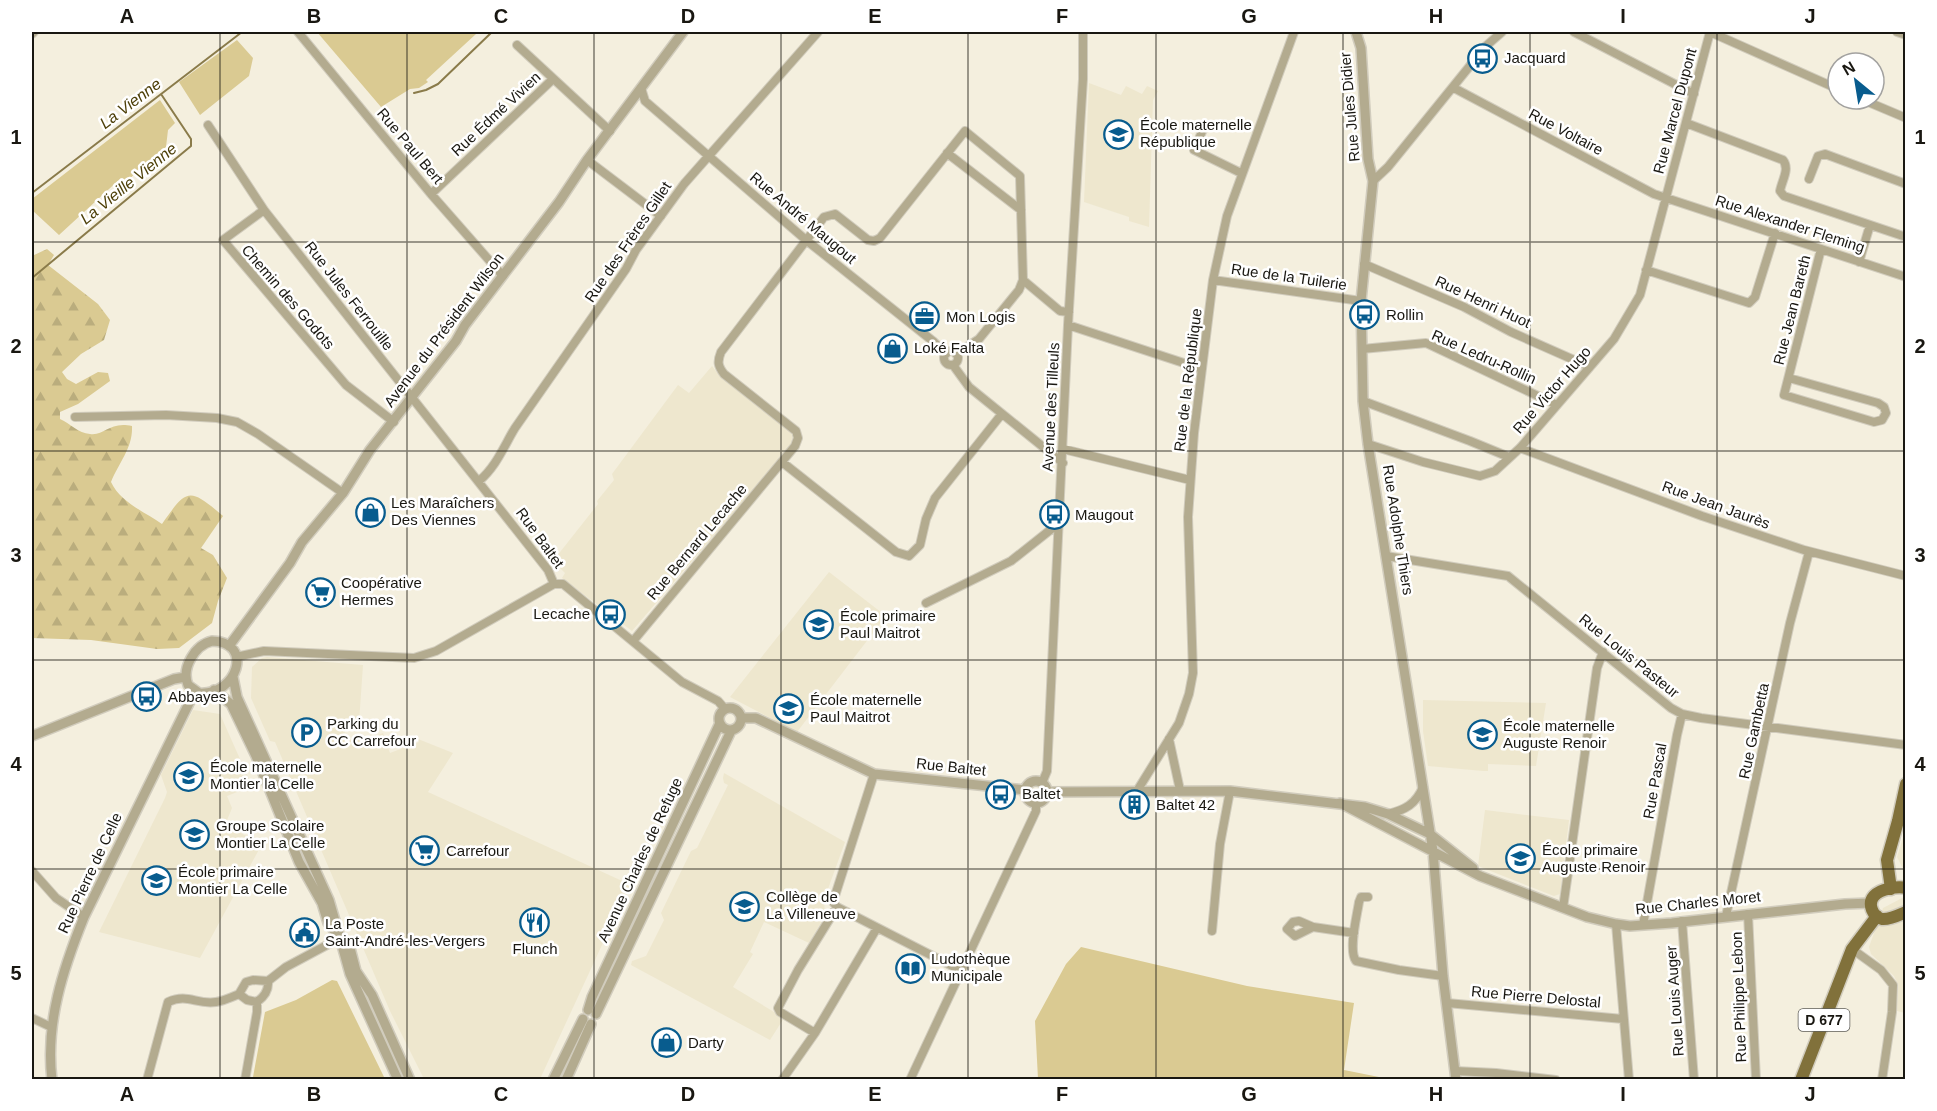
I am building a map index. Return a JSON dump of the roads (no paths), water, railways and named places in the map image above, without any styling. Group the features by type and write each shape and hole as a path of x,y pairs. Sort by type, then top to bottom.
{"main road":[{"path":"1891,889 1887,860 1905,784"},
{"path":"1905,888 1891,889 1876,894 1871,903 1872,911 1877,916 1886,919 1905,912"},
{"name":"D 677","path":"1801,1080 1852,949 1877,916"}],"street":[{"name":"Rue Paul Bert","path":"298,32 431,194 503,276"},
{"name":"Avenue du Président Wilson","path":"229,646 290,563 302,542 343,493 370,450 456,341 484,298 503,276 683,32"},
{"name":"Rue des Frères Gillet","path":"479,481 500,455 521,419 565,359 626,269 636,250 684,184 818,32"},
{"name":"Avenue des Tilleuls","path":"1045,787 1082,93 1083,32"},
{"name":"Rue de la République","path":"1137,791 1179,723 1189,694 1192,673 1188,517 1190,480 1213,280 1227,216 1241,173 1294,32"},
{"name":"Rue Jules Didier","path":"1356,32 1361,48 1368,159 1373,181"},
{"path":"1373,181 1454,88 1486,46 1502,32"},
{"path":"1574,32 1694,94"},
{"path":"1710,32 1826,84"},
{"name":"Rue Marcel Dupont","path":"1666,198 1710,32"},
{"path":"1898,32 1905,35"},
{"path":"517,45 610,131"},
{"name":"Rue Édmé Vivien","path":"431,194 553,79"},
{"path":"630,102 645,101 641,88"},
{"name":"Rue Voltaire","path":"1454,88 1654,194 1666,198"},
{"name":"Rue André Maugout","path":"645,101 806,240 946,354"},
{"path":"1886,110 1905,118"},
{"path":"1686,123 1783,160 1787,164 1780,191 1784,196 1905,237"},
{"path":"208,125 264,210"},
{"path":"1205,125 1194,150 1241,173"},
{"path":"806,240 824,218 835,214 868,240 874,241 880,238 965,131 1020,176 1023,280 1060,310 1069,312"},
{"path":"947,153 1021,210"},
{"path":"1809,179 1818,156 1825,154 1905,184"},
{"path":"587,160 661,216"},
{"name":"Rue Adolphe Thiers","path":"1373,181 1361,301 1363,401 1433,851 1443,976 1456,1075"},
{"name":"Rue Alexander Fleming","path":"1666,198 1905,277"},
{"name":"Rue Victor Hugo","path":"1368,444 1422,462 1480,476 1495,471 1520,448 1590,367 1614,339 1628,317 1640,295 1666,198"},
{"name":"Rue Jules Ferrouille","path":"264,210 413,398"},
{"name":"Chemin des Godots","path":"264,210 223,240 346,384 394,422"},
{"path":"1859,262 1870,225"},
{"path":"1646,270 1749,303 1755,297 1775,233"},
{"name":"Rue Bernard Lecache","path":"633,640 795,446 798,438 796,431 724,374 717,360 720,352 806,240"},
{"name":"Rue Jean Bareth","path":"1789,378 1878,403 1884,407 1886,414 1882,420 1874,422 1784,395 1821,249"},
{"name":"Rue Henri Huot","path":"1364,264 1464,307 1511,332 1590,367"},
{"path":"956,354 979,339 1019,290 1023,280"},
{"name":"Rue de la Tuilerie","path":"1213,280 1361,301"},
{"path":"1068,325 1202,369"},
{"name":"Rue Ledru-Rollin","path":"1362,349 1426,343 1557,405"},
{"path":"953,365 958,360 956,354 950,351 946,354 945,362 953,365 969,387 1063,463"},
{"name":"Rue Baltet","path":"413,398 548,570 554,584 563,584 682,682 718,701 724,709"},
{"path":"1363,401 1509,457"},
{"path":"75,417 166,415 217,417 237,422 343,493"},
{"path":"783,462 896,552 909,556 920,545 926,519 935,498 1001,415"},
{"name":"Rue Jean Jaurès","path":"1520,448 1702,516 1809,552 1905,576"},
{"path":"1064,449 1190,480"},
{"path":"926,603 1011,561 1059,524"},
{"name":"Rue Gambetta","path":"1726,916 1790,623 1809,552"},
{"name":"Rue Louis Pasteur","path":"1386,556 1508,576 1671,708 1682,714 1712,720 1905,745"},
{"path":"236,657 264,651 414,658 436,651 554,584"},
{"path":"212,641 218,642 229,646 236,657 236,671 229,682 204,693 195,691 188,685 186,677 194,653 201,646 212,641"},
{"path":"1563,908 1597,668 1603,652"},
{"path":"32,736 174,679 186,677"},
{"path":"233,678 236,694 329,900 350,974 398,1080"},
{"path":"214,690 231,704 256,756 299,862 322,903 331,929 350,948 356,971 372,995 410,1080"},
{"name":"Rue Pierre de Celle","path":"52,1080 51,1027 61,978 84,917 195,691"},
{"path":"724,709 735,709 742,718 740,725 731,731 724,729 720,723 720,715 724,709"},
{"name":"Rue Pascal","path":"1643,924 1682,714"},
{"name":"Rue Baltet","path":"742,718 756,718 874,774 1025,790"},
{"name":"Avenue Charles de Refuge","path":"566,1080 589,1017 592,997 720,723"},
{"name":"Avenue Charles de Refuge","path":"553,1080 589,1017 731,731"},
{"path":"1169,739 1180,790"},
{"path":"874,774 833,902 837,907 962,971"},
{"path":"1036,807 1029,800 1025,790 1032,782 1045,787 1137,791 1230,791 1365,807 1388,814 1430,834"},
{"path":"1388,814 1410,805 1419,796 1423,786"},
{"path":"910,1080 1036,807 1045,798 1045,787"},
{"path":"1212,931 1220,844 1230,791"},
{"path":"1340,803 1433,851"},
{"name":"Rue Charles Moret","path":"1430,834 1466,863 1500,883"},
{"name":"Rue Charles Moret","path":"1433,851 1466,870 1587,917 1616,924 1682,921 1871,903"},
{"path":"32,871 56,898 84,917"},
{"path":"1368,897 1361,897 1359,902 1352,956 1356,961 1443,976"},
{"path":"814,1033 780,1012 778,1008 798,970 837,907"},
{"name":"Rue Philippe Lebon","path":"1748,914 1756,1080"},
{"name":"Rue Louis Auger","path":"1682,921 1694,1080"},
{"path":"1616,924 1629,1080"},
{"path":"1313,927 1354,933"},
{"path":"782,1080 814,1033 877,928"},
{"path":"147,1080 168,1002 180,997 205,1003 218,1002 239,994 246,982 268,981 286,967 340,938"},
{"path":"1852,949 1881,970 1893,985 1892,1012 1882,1080"},
{"path":"257,1002 267,991 268,981"},
{"path":"239,994 248,1000 257,1002"},
{"path":"245,1080 257,1002"},
{"name":"Rue Pierre Delostal","path":"1447,1003 1623,1018"},
{"path":"32,1018 51,1027"},
{"path":"1456,1075 1496,1073 1556,1080"}],"waterway":[{"name":"La Vienne","path":"32,193 242,32"},
{"path":"414,93 438,84 492,32"},
{"name":"La Vieille Vienne","path":"32,278 191,146 191,139 161,94"}],"place":[{"name":"Jacquard","path":"1483,58"},
{"name":"École maternelle République","path":"1119,134"},
{"name":"Rollin","path":"1365,315"},
{"name":"Mon Logis","path":"925,317"},
{"name":"Loké Falta","path":"893,348"},
{"name":"Les Maraîchers Des Viennes","path":"370,512"},
{"name":"Maugout","path":"1054,515"},
{"name":"Coopérative Hermes","path":"320,592"},
{"name":"Lecache","path":"611,614"},
{"name":"École primaire Paul Maitrot","path":"819,625"},
{"name":"Abbayes","path":"147,697"},
{"name":"École maternelle Paul Maitrot","path":"789,709"},
{"name":"Parking du CC Carrefour","path":"306,733"},
{"name":"École maternelle Auguste Renoir","path":"1482,735"},
{"name":"École maternelle Montier la Celle","path":"189,776"},
{"name":"Baltet","path":"1001,794"},
{"name":"Baltet 42","path":"1135,805"},
{"name":"Groupe Scolaire Montier La Celle","path":"195,835"},
{"name":"Carrefour","path":"425,851"},
{"name":"École primaire Auguste Renoir","path":"1521,859"},
{"name":"École primaire Montier La Celle","path":"157,881"},
{"name":"Collège de La Villeneuve","path":"745,906"},
{"name":"Flunch","path":"535,922"},
{"name":"La Poste Saint-André-les-Vergers","path":"304,933"},
{"name":"Ludothèque Municipale","path":"910,968"},
{"name":"Darty","path":"667,1043"}]}
